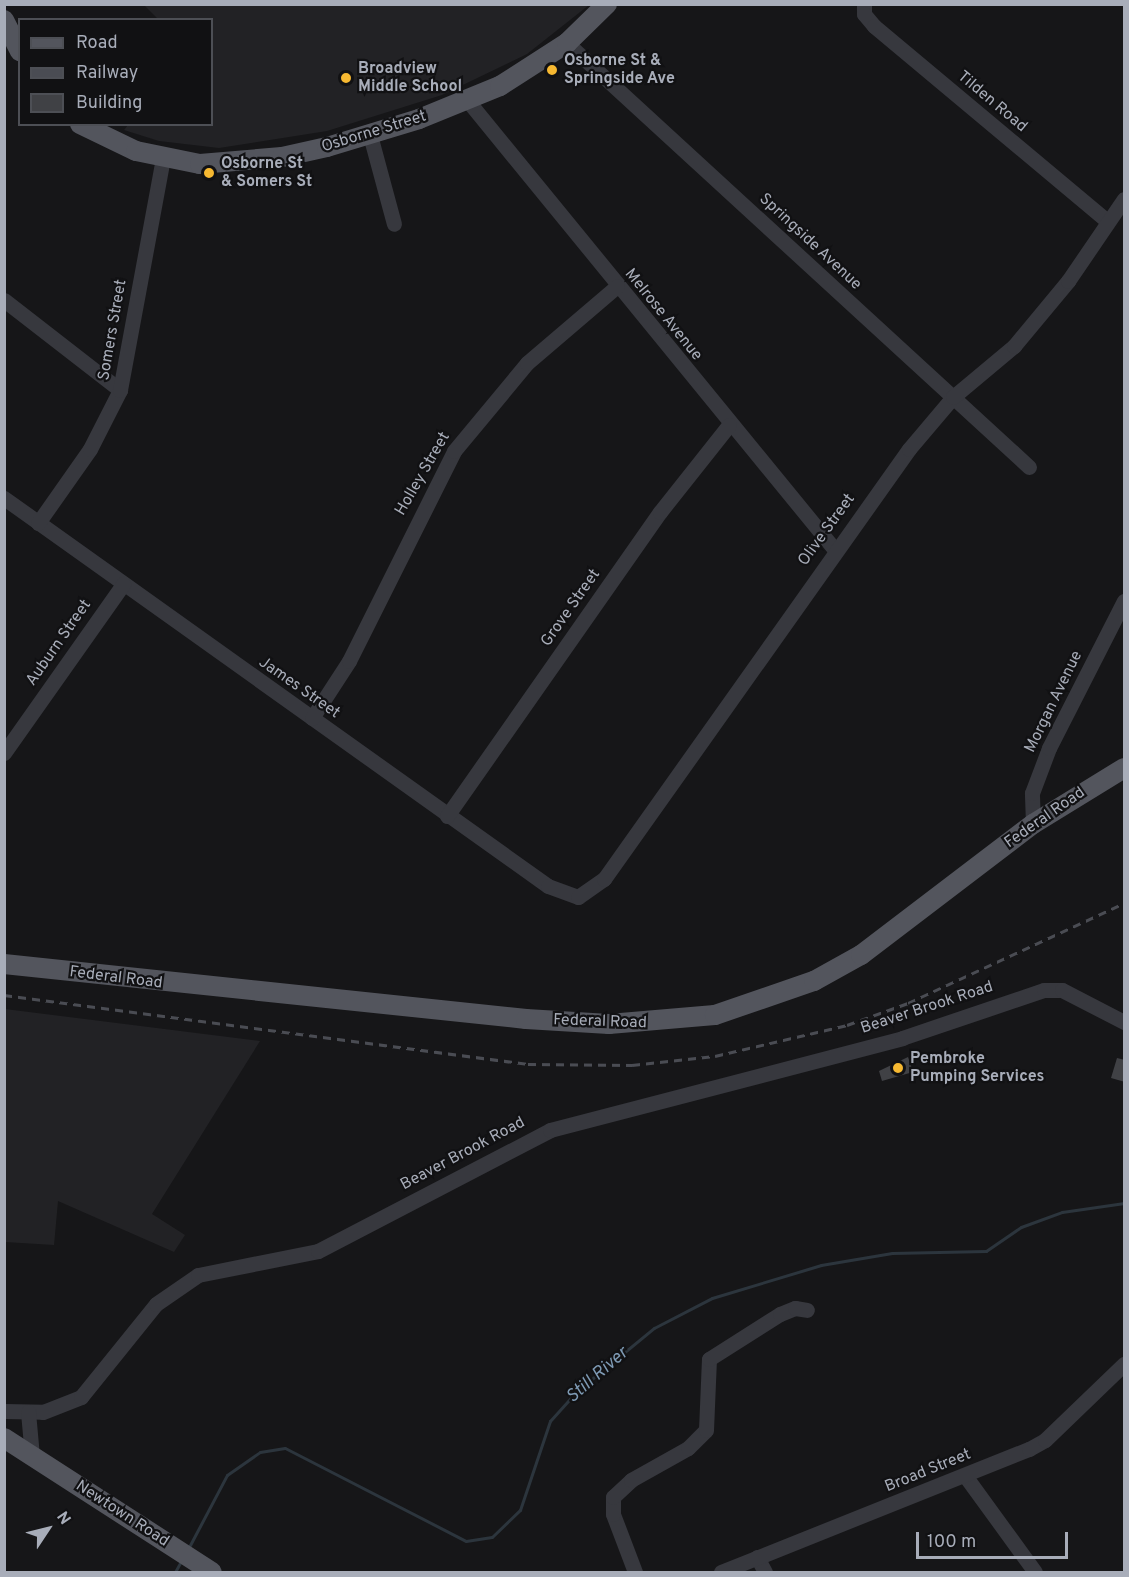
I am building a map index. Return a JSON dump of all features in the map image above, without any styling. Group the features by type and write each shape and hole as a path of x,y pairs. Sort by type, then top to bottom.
{"main road":[{"name":"Osborne Street","path":"84,126 108,140 163,159 238,162 282,157 370,135 468,101 532,68 567,43 607,4"},
{"path":"4,20 18,47"},
{"name":"Federal Road","path":"4,964 364,1005 609,1024 663,1023 725,1012 814,981 898,929 1034,824 1125,768"},
{"name":"Newtown Road","path":"4,1438 212,1572"}],"street":[{"name":"Tilden Road","path":"864,4 864,14 874,26 1106,220"},
{"name":"Springside Avenue","path":"567,43 1029,467"},
{"name":"Melrose Avenue","path":"468,101 729,425 835,550"},
{"path":"370,135 394,224"},
{"name":"Somers Street","path":"38,523 90,449 120,390 163,159"},
{"name":"Olive Street","path":"578,897 604,879 909,448 953,397 1014,346 1068,281 1106,220 1125,199"},
{"name":"Holley Street","path":"312,718 349,662 454,452 527,363 617,286"},
{"path":"4,300 120,390"},
{"name":"Grove Street","path":"447,816 660,512 729,425"},
{"name":"James Street","path":"4,498 447,816 548,886 578,897"},
{"name":"Auburn Street","path":"4,753 123,584"},
{"name":"Morgan Avenue","path":"1034,824 1032,793 1049,748 1125,602"},
{"name":"Beaver Brook Road","path":"4,1411 27,1412 64,1407 81,1396 156,1304 198,1275 318,1251 550,1130 902,1038 1044,990 1062,990 1125,1022"},
{"path":"635,1572 613,1514 614,1497 631,1480 688,1448 706,1430 708,1359 780,1314 795,1308 807,1310"},
{"name":"Broad Street","path":"721,1572 966,1477 1045,1440 1125,1364"},
{"path":"27,1412 32,1456"},
{"path":"966,1477 1035,1572"},
{"path":"757,1557 765,1572"}],"shaded area":[{"name":"Broadview Middle School","path":"144,5 589,5 527,54 442,95 327,131 219,148 159,141 124,130 127,126 213,126 213,18 157,18"},
{"path":"5,1009 260,1041 152,1214 185,1235 174,1252 58,1201 54,1245 5,1242"}],"building":[{"name":"Pembroke Pumping Services","path":"908,1057 913,1072 882,1081 879,1071"},
{"path":"1117,1058 1125,1060 1125,1082 1111,1078"}],"waterway":[{"name":"Still River","path":"189,1547 227,1475 260,1452 285,1448 466,1541 492,1537 520,1510 550,1421 576,1392 654,1328 712,1298 821,1265 892,1253 986,1251 1021,1227 1062,1212 1124,1203"},
{"name":"Still River","path":"175,1572 181,1561"}],"railway":[{"path":"4,995 528,1064 632,1065 715,1056 847,1025 908,1003 1124,903"}],"place":[{"name":"Osborne St & Springside Ave","path":"552,70"},
{"name":"Broadview Middle School","path":"346,78"},
{"name":"Osborne St & Somers St","path":"209,173"},
{"name":"Pembroke Pumping Services","path":"898,1068"}]}
